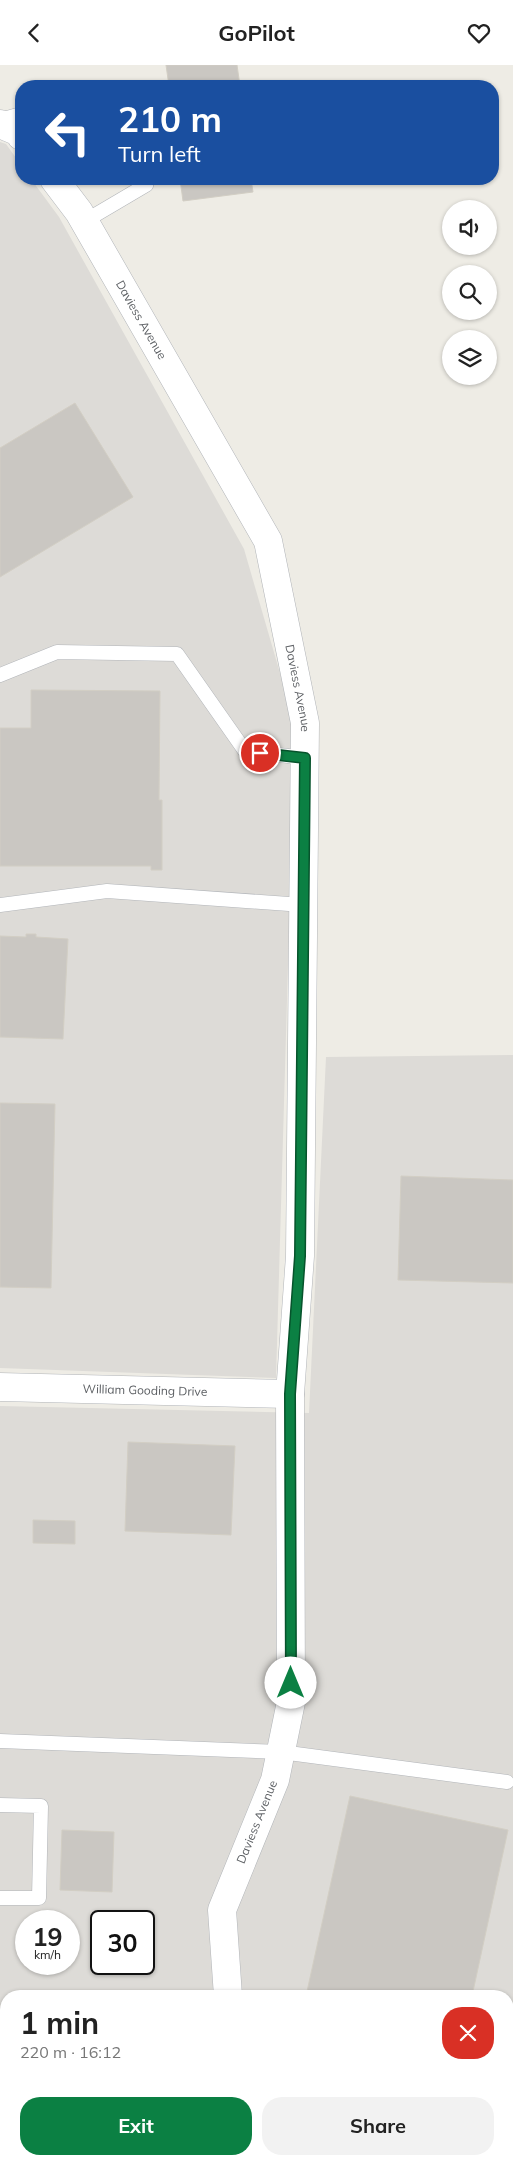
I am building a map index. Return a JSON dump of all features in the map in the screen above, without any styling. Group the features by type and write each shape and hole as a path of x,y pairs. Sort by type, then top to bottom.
{"street":[{"path":"0,124 15,131"},
{"name":"Daviess Avenue","path":"58,185 85,221 268,541 306,723 300,1256 290,1394 291,1702 275,1780 222,1910 228,1990"},
{"name":"William Gooding Drive","path":"0,1387 290,1394"}],"lane":[{"path":"0,120 15,116"},
{"path":"85,221 146,185"},
{"path":"0,675 57,652 177,654 245,751 305,758"},
{"path":"0,905 107,891 304,905"},
{"path":"0,1741 281,1751 507,1781"},
{"path":"0,1805 41,1806 39,1898 0,1898"}],"shaded area":[{"path":"0,142 6,144 15,157 15,185 35,185 59,217 244,549 295,725 276,1378 0,1368"},
{"path":"513,1055 513,1990 0,1990 0,1406 309,1413 326,1057"}],"building":[{"path":"166,65 237,65 239,80 168,80"},
{"path":"181,185 252,185 253,192 183,201"},
{"path":"75,403 133,497 0,577 0,448"},
{"path":"31,690 160,691 159,800 162,800 162,870 151,870 151,866 0,866 0,728 31,728"},
{"path":"26,934 36,934 36,937 68,939 63,1039 0,1037 0,936 26,937"},
{"path":"0,1103 55,1104 51,1288 0,1287"},
{"path":"401,1176 513,1180 513,1283 398,1280"},
{"path":"128,1442 235,1446 231,1535 125,1531"},
{"path":"33,1520 75,1521 75,1544 33,1543"},
{"path":"350,1796 508,1830 473,1990 307,1990"},
{"path":"62,1830 114,1832 112,1892 60,1890"}],"route":[{"path":"260,753 305,758 300,1256 290,1394 291,1683"}]}
